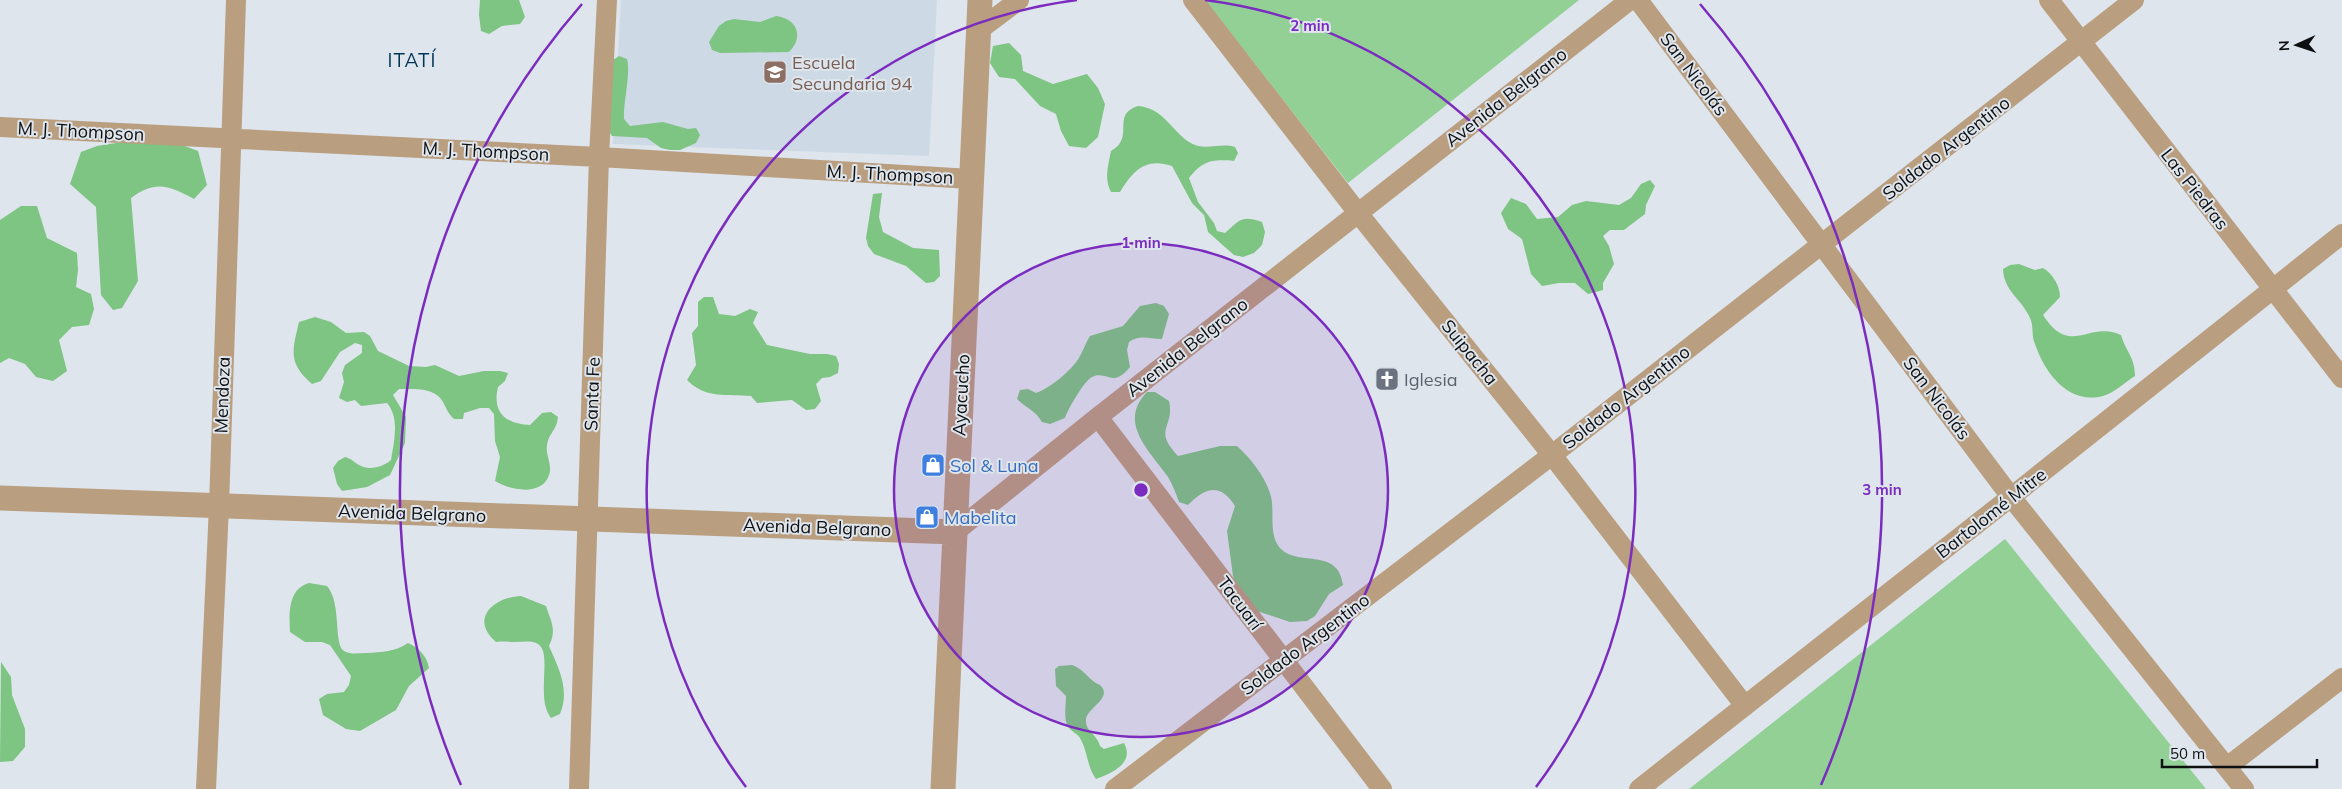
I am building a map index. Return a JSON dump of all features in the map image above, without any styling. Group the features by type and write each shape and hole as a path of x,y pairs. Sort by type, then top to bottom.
{"street":[{"name":"Mendoza","path":"206,789 219,506 236,0"},
{"name":"Santa Fe","path":"579,789 599,157 607,0"},
{"name":"Ayacucho","path":"943,789 980,0"},
{"path":"979,30 1019,0"},
{"name":"Suipacha","path":"1193,0 1358,214 1552,455 1745,706"},
{"name":"Avenida Belgrano","path":"0,498 955,532 1098,417 1630,0"},
{"name":"San Nicolás","path":"1638,0 2011,497 2244,789"},
{"name":"Las Piedras","path":"2049,0 2342,378"},
{"name":"Soldado Argentino","path":"1114,789 1552,455 2134,0"},
{"name":"M. J. Thompson","path":"0,127 599,157 971,179"},
{"name":"Bartolomé Mitre","path":"1639,789 2011,497 2271,288 2342,234"},
{"name":"Tacuarí","path":"1098,417 1382,789"},
{"path":"2227,767 2342,678"}],"shaded area":[{"name":"Escuela Secundaria 94","path":"621,0 937,0 929,156 613,144"}],"green space":[{"path":"480,0 519,0 525,17 520,24 502,26 489,34 481,31"},
{"path":"1205,0 1579,0 1348,183"},
{"path":"776,16 789,20 796,29 797,40 789,52 720,53 712,50 709,42 719,26 726,21 734,19 760,22"},
{"path":"1009,43 1021,55 1023,71 1053,84 1087,74 1098,88 1105,104 1098,137 1086,148 1069,146 1061,131 1056,114 1040,106 1015,79 999,77 990,63 993,46"},
{"path":"619,56 627,59 628,65 624,119 630,126 663,122 688,129 696,128 700,135 696,143 680,150 670,150 661,148 647,138 612,136 607,128 613,60"},
{"path":"1138,106 1147,108 1160,115 1183,137 1195,145 1235,147 1238,153 1234,161 1219,160 1208,162 1189,178 1198,202 1214,223 1217,231 1225,233 1238,222 1245,219 1262,222 1265,232 1262,245 1254,253 1243,257 1234,255 1208,232 1204,215 1192,203 1172,166 1154,163 1147,165 1135,172 1120,192 1111,192 1107,177 1111,151 1122,139 1125,115"},
{"path":"148,138 182,145 198,151 207,185 194,199 177,190 162,187 147,189 131,198 138,281 122,308 113,310 101,295 96,207 70,184 81,152 97,146"},
{"path":"1650,180 1655,186 1646,205 1645,214 1624,230 1610,230 1603,236 1609,246 1614,264 1603,283 1603,290 1588,294 1575,283 1542,286 1531,274 1522,239 1508,229 1501,213 1511,198 1526,204 1537,219 1558,217 1572,205 1586,201 1619,205 1631,198 1641,184"},
{"path":"882,193 879,217 883,232 913,248 939,250 940,276 934,282 926,283 906,266 874,254 868,246 866,238 873,194"},
{"path":"21,206 37,206 47,238 77,253 76,287 91,294 94,309 89,325 72,327 59,340 67,371 53,381 36,377 25,364 9,358 0,363 0,220"},
{"path":"2019,264 2035,270 2043,268 2055,281 2060,297 2043,315 2053,328 2062,334 2071,336 2099,332 2121,335 2132,359 2135,376 2107,395 2090,398 2079,396 2060,384 2052,376 2039,355 2027,311 2010,290 2004,277 2003,269 2010,265"},
{"path":"704,297 713,297 719,314 735,316 750,309 758,312 753,323 767,345 810,354 836,356 839,364 838,373 822,378 816,384 821,401 815,409 806,410 792,400 757,403 751,396 709,393 694,386 687,380 696,365 692,333 698,326 698,302"},
{"path":"1156,303 1164,306 1169,314 1162,339 1141,338 1129,342 1127,350 1130,367 1119,377 1110,378 1097,375 1092,377 1069,408 1065,418 1050,424 1042,422 1017,399 1020,390 1028,389 1036,393 1047,388 1064,375 1077,361 1090,336 1123,326 1140,306"},
{"path":"315,317 331,322 346,333 364,332 370,336 378,351 409,366 426,367 435,365 459,376 484,371 508,373 505,381 498,387 497,403 502,415 514,422 530,425 542,413 551,412 558,417 548,441 547,449 550,471 545,482 533,489 525,490 508,487 495,481 500,457 495,441 494,414 489,408 480,408 464,413 463,419 454,419 441,399 432,392 422,389 399,389 393,395 406,417 405,443 390,475 367,487 342,491 337,484 333,468 338,461 345,457 363,467 371,468 391,460 394,416 387,403 361,406 355,400 347,402 339,398 344,382 342,373 345,365 362,353 362,345 355,343 340,352 321,381 312,384 304,377 295,363 295,341 299,322"},
{"path":"1147,392 1155,392 1169,401 1170,410 1165,434 1170,447 1178,456 1220,446 1237,446 1256,468 1270,493 1274,536 1281,549 1298,557 1326,562 1334,566 1340,573 1343,585 1329,594 1315,616 1307,621 1290,622 1257,611 1239,593 1233,576 1227,531 1235,506 1224,493 1212,490 1200,495 1188,505 1179,502 1170,480 1146,447 1136,426 1135,415 1139,403"},
{"path":"2005,539 2206,789 1689,789"},
{"path":"309,583 327,586 332,593 339,640 344,651 355,654 383,652 393,650 408,643 422,653 428,664 429,668 409,686 396,710 360,731 346,729 323,715 319,699 327,694 344,692 349,685 351,676 330,645 322,642 305,642 290,632 290,610 293,596 302,586"},
{"path":"521,596 546,606 553,630 549,646 562,680 564,696 560,714 551,718 546,709 544,699 544,657 542,649 533,642 496,642 488,633 485,625 488,611 494,605 511,597"},
{"path":"1,662 11,677 12,695 25,729 25,747 13,761 0,762"},
{"path":"1072,665 1100,685 1104,694 1087,716 1087,727 1104,749 1124,743 1127,750 1127,756 1120,766 1109,774 1096,779 1080,738 1067,725 1065,717 1066,696 1056,686 1055,669 1059,666"}],"place":[{"name":"Escuela Secundaria 94","path":"775,72"},
{"name":"Iglesia","path":"1387,379"},
{"name":"Sol & Luna","path":"933,465"},
{"name":"Mabelita","path":"927,517"}],"district":[{"name":"ITATÍ","path":"412,60"}]}
